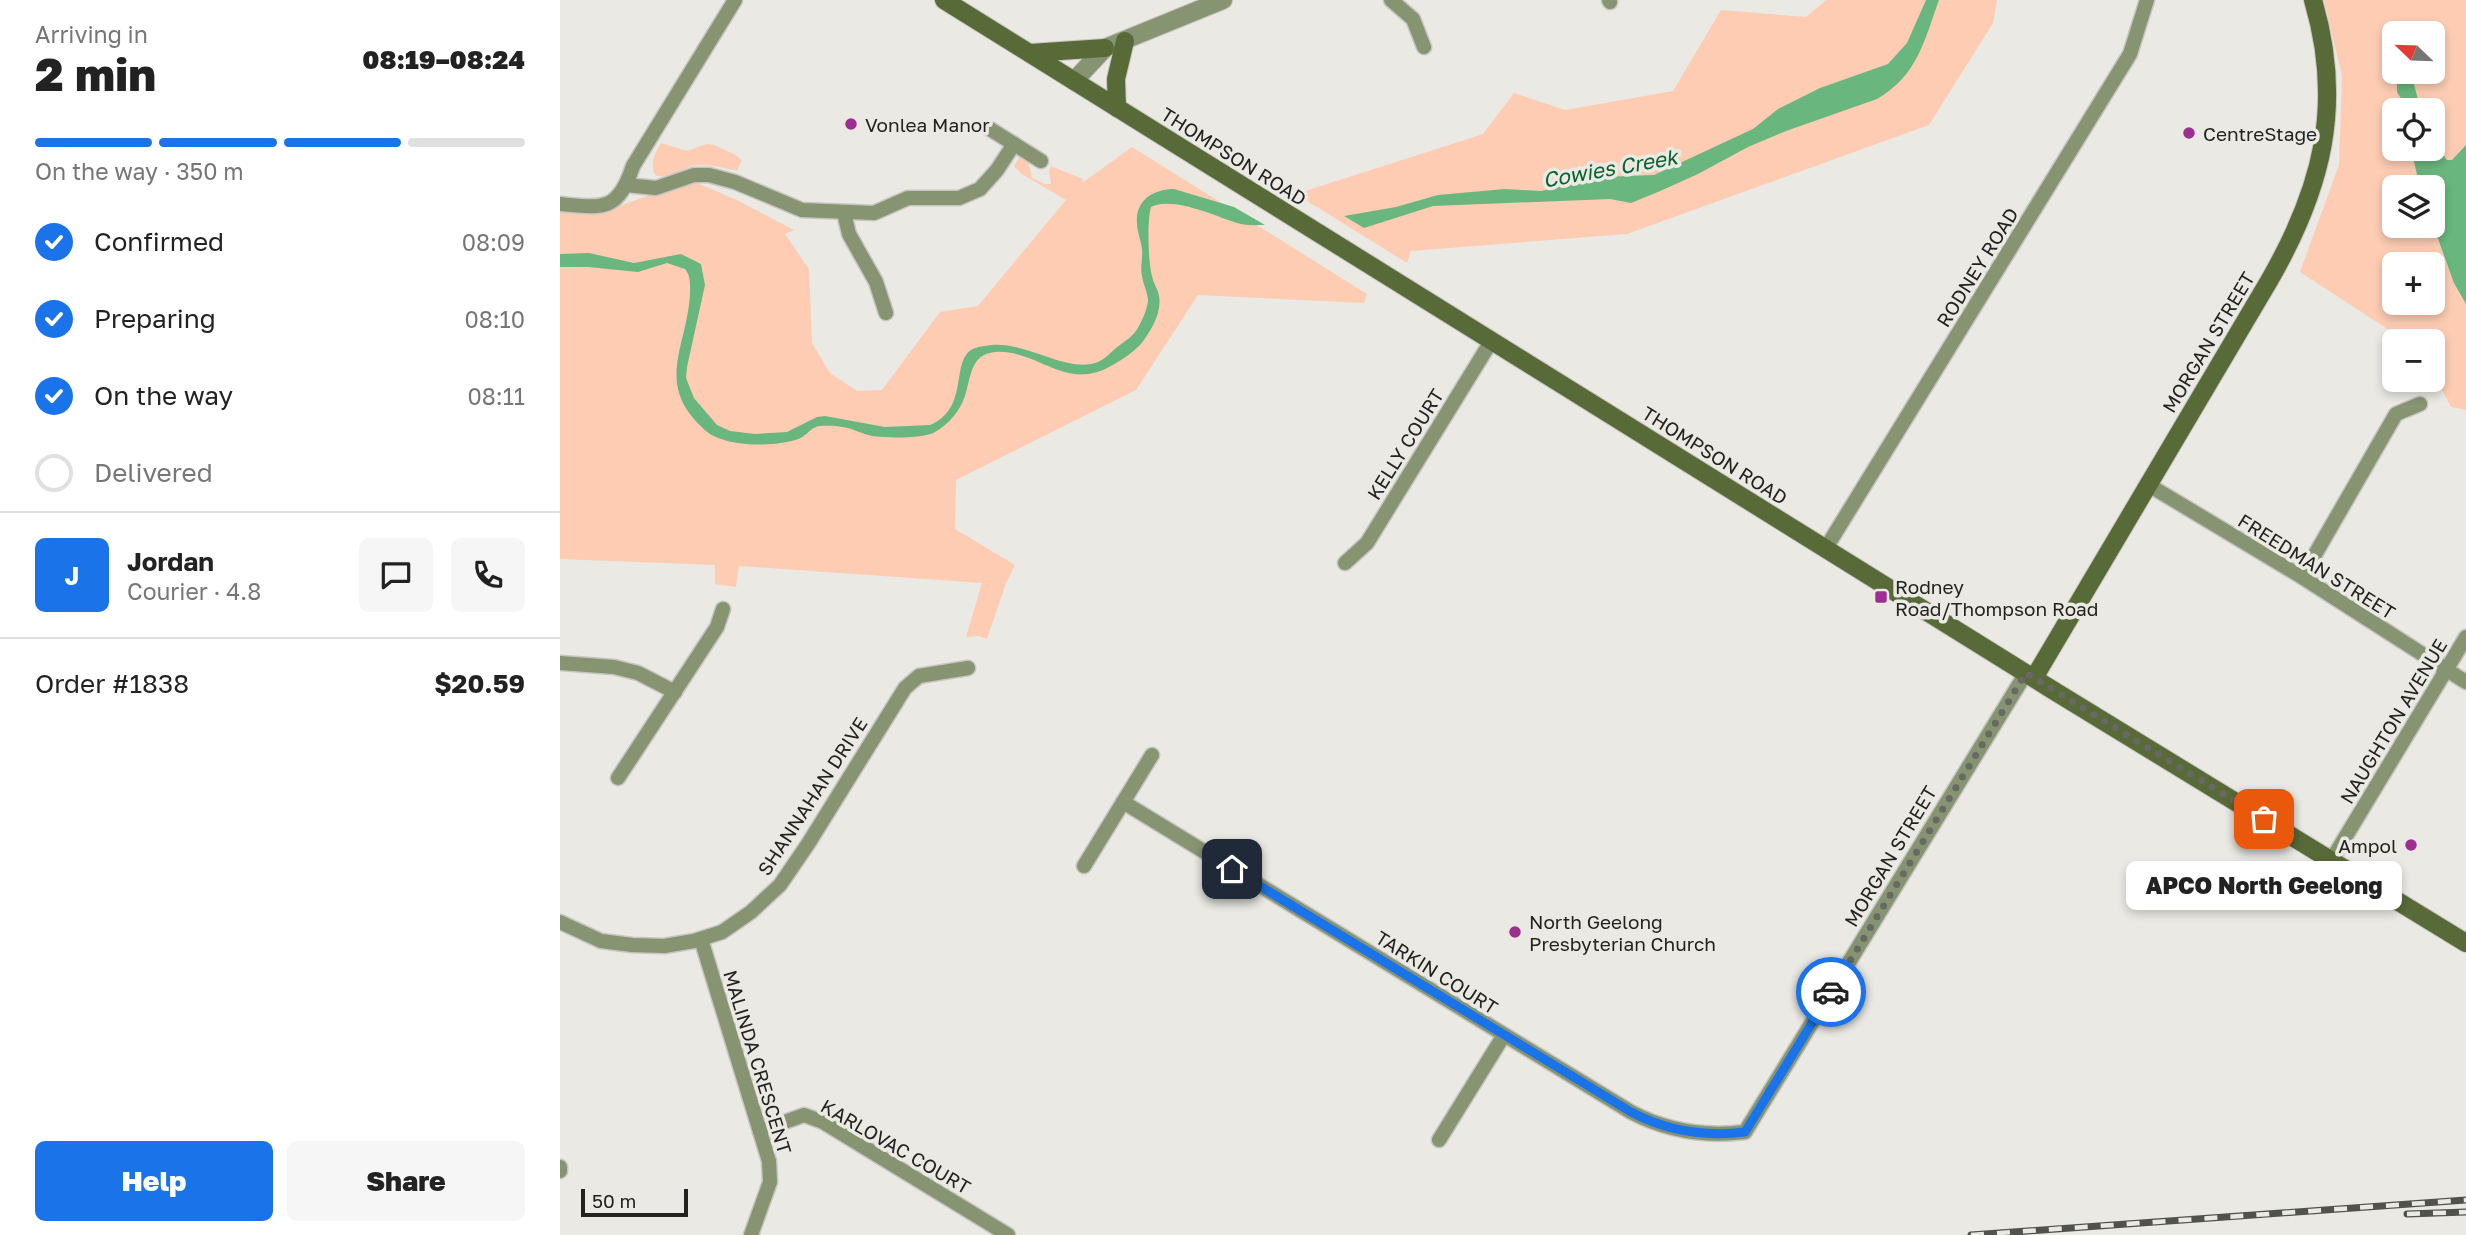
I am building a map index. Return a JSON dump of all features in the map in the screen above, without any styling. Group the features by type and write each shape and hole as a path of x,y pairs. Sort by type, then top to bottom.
{"main road":[{"name":"THOMPSON ROAD","path":"944,0 2030,676 2466,943"},
{"name":"MORGAN STREET","path":"2030,676 2279,264 2307,205 2323,143 2328,94 2325,51 2313,0"},
{"path":"1117,108 1116,79 1125,41"},
{"path":"1030,53 1105,48"}],"street":[{"path":"560,204 598,208 611,203 626,185 632,166 736,0"},
{"path":"1074,81 1105,48 1223,0"},
{"path":"1391,0 1413,19 1424,47"},
{"name":"RODNEY ROAD","path":"1826,548 2130,54 2147,0"},
{"path":"990,129 1041,161"},
{"path":"626,185 656,188 694,175 709,175 735,182 793,208 874,213 908,198 959,198 980,189 997,170 1014,144"},
{"path":"844,213 849,234 876,282 886,313"},
{"name":"KELLY COURT","path":"1345,563 1367,543 1492,340"},
{"path":"2302,577 2396,414 2420,404"},
{"name":"FREEDMAN STREET","path":"2147,484 2302,577 2466,682"},
{"path":"618,778 717,627 723,609"},
{"name":"NAUGHTON AVENUE","path":"2331,860 2466,637"},
{"path":"560,663 614,667 638,673 675,692"},
{"name":"SHANNAHAN DRIVE","path":"560,922 601,941 632,945 664,946 722,932 751,912 780,885 905,688 919,676 968,668"},
{"name":"MORGAN STREET","path":"1745,1132 2030,676"},
{"path":"1084,866 1152,755"},
{"name":"TARKIN COURT","path":"1123,802 1631,1112 1659,1126 1677,1130 1716,1134 1745,1132"},
{"name":"MALINDA CRESCENT","path":"701,939 769,1161 770,1182 751,1235"},
{"path":"1439,1140 1504,1035"},
{"name":"KARLOVAC COURT","path":"760,1131 804,1115 823,1122 1007,1235"}],"shaded area":[{"path":"1826,0 1997,0 1993,23 1929,125 1627,234 1411,251 1407,263 1296,194 1483,134 1514,93 1565,110 1673,91 1721,10 1806,17"},
{"name":"Cowies Creek","path":"1926,0 1939,0 1924,43 1911,68 1891,90 1877,99 1748,147 1698,174 1631,203 1610,199 1433,206 1364,228 1344,216 1396,207 1438,195 1505,189 1541,191 1601,177 1654,175 1753,129 1778,109 1820,88 1888,64 1907,43"},
{"path":"2324,0 2466,0 2466,410 2451,407 2443,392 2445,329 2388,329 2300,272 2339,165 2342,76"},
{"path":"2397,84 2414,84 2418,98 2401,98"},
{"path":"661,143 687,151 707,144 714,145 742,160 737,171 697,165 670,176 655,175 653,162"},
{"path":"2466,145 2466,304 2454,283 2438,238 2445,238 2445,175 2417,175 2414,161 2445,161 2445,157 2452,160"},
{"path":"1132,147 1367,294 1364,303 1198,295 1136,390 956,480 955,529 1015,565 987,639 979,636 966,637 982,583 739,566 736,587 715,584 715,565 560,559 560,211 598,214 690,180 737,200 794,230 785,234 809,269 812,343 830,373 857,391 882,390 940,312 978,306 1066,200 1022,174 1014,166 1019,158 1023,156 1028,159 1032,178 1045,184 1051,184 1051,166 1083,179 1082,183"},
{"path":"1174,189 1234,207 1265,225 1240,224 1182,205 1160,204 1151,207 1150,261 1159,309 1155,322 1141,344 1111,366 1095,373 1080,374 1052,368 1011,353 987,354 976,362 963,402 953,417 940,429 922,436 878,437 846,428 825,426 816,427 798,439 777,444 738,443 715,437 690,414 681,398 677,382 677,365 690,294 689,278 685,269 667,263 638,272 560,267 560,254 589,253 634,263 681,254 701,264 705,285 686,378 694,398 717,425 730,431 755,434 787,432 817,417 825,416 885,427 930,425 942,418 950,408 965,356 973,349 1005,345 1084,365 1101,361 1132,336 1142,320 1148,301 1141,273 1142,249 1137,223 1139,208 1147,197"}],"railway":[{"path":"1971,1235 2466,1200"},
{"path":"2407,1214 2466,1212"}],"way so far":[{"path":"1831,992 2026,673 2264,819"}],"place":[{"name":"Vonlea Manor","path":"851,124"},
{"name":"CentreStage","path":"2189,133"},
{"name":"Rodney Road/Thompson Road","path":"1881,597"},
{"name":"APCO North Geelong","path":"2264,819"},
{"name":"Ampol","path":"2411,845"},
{"name":"North Geelong Presbyterian Church","path":"1515,932"}],"route":[{"path":"1232,869 1631,1112 1659,1126 1677,1130 1722,1134 1745,1132 1831,992"}]}
